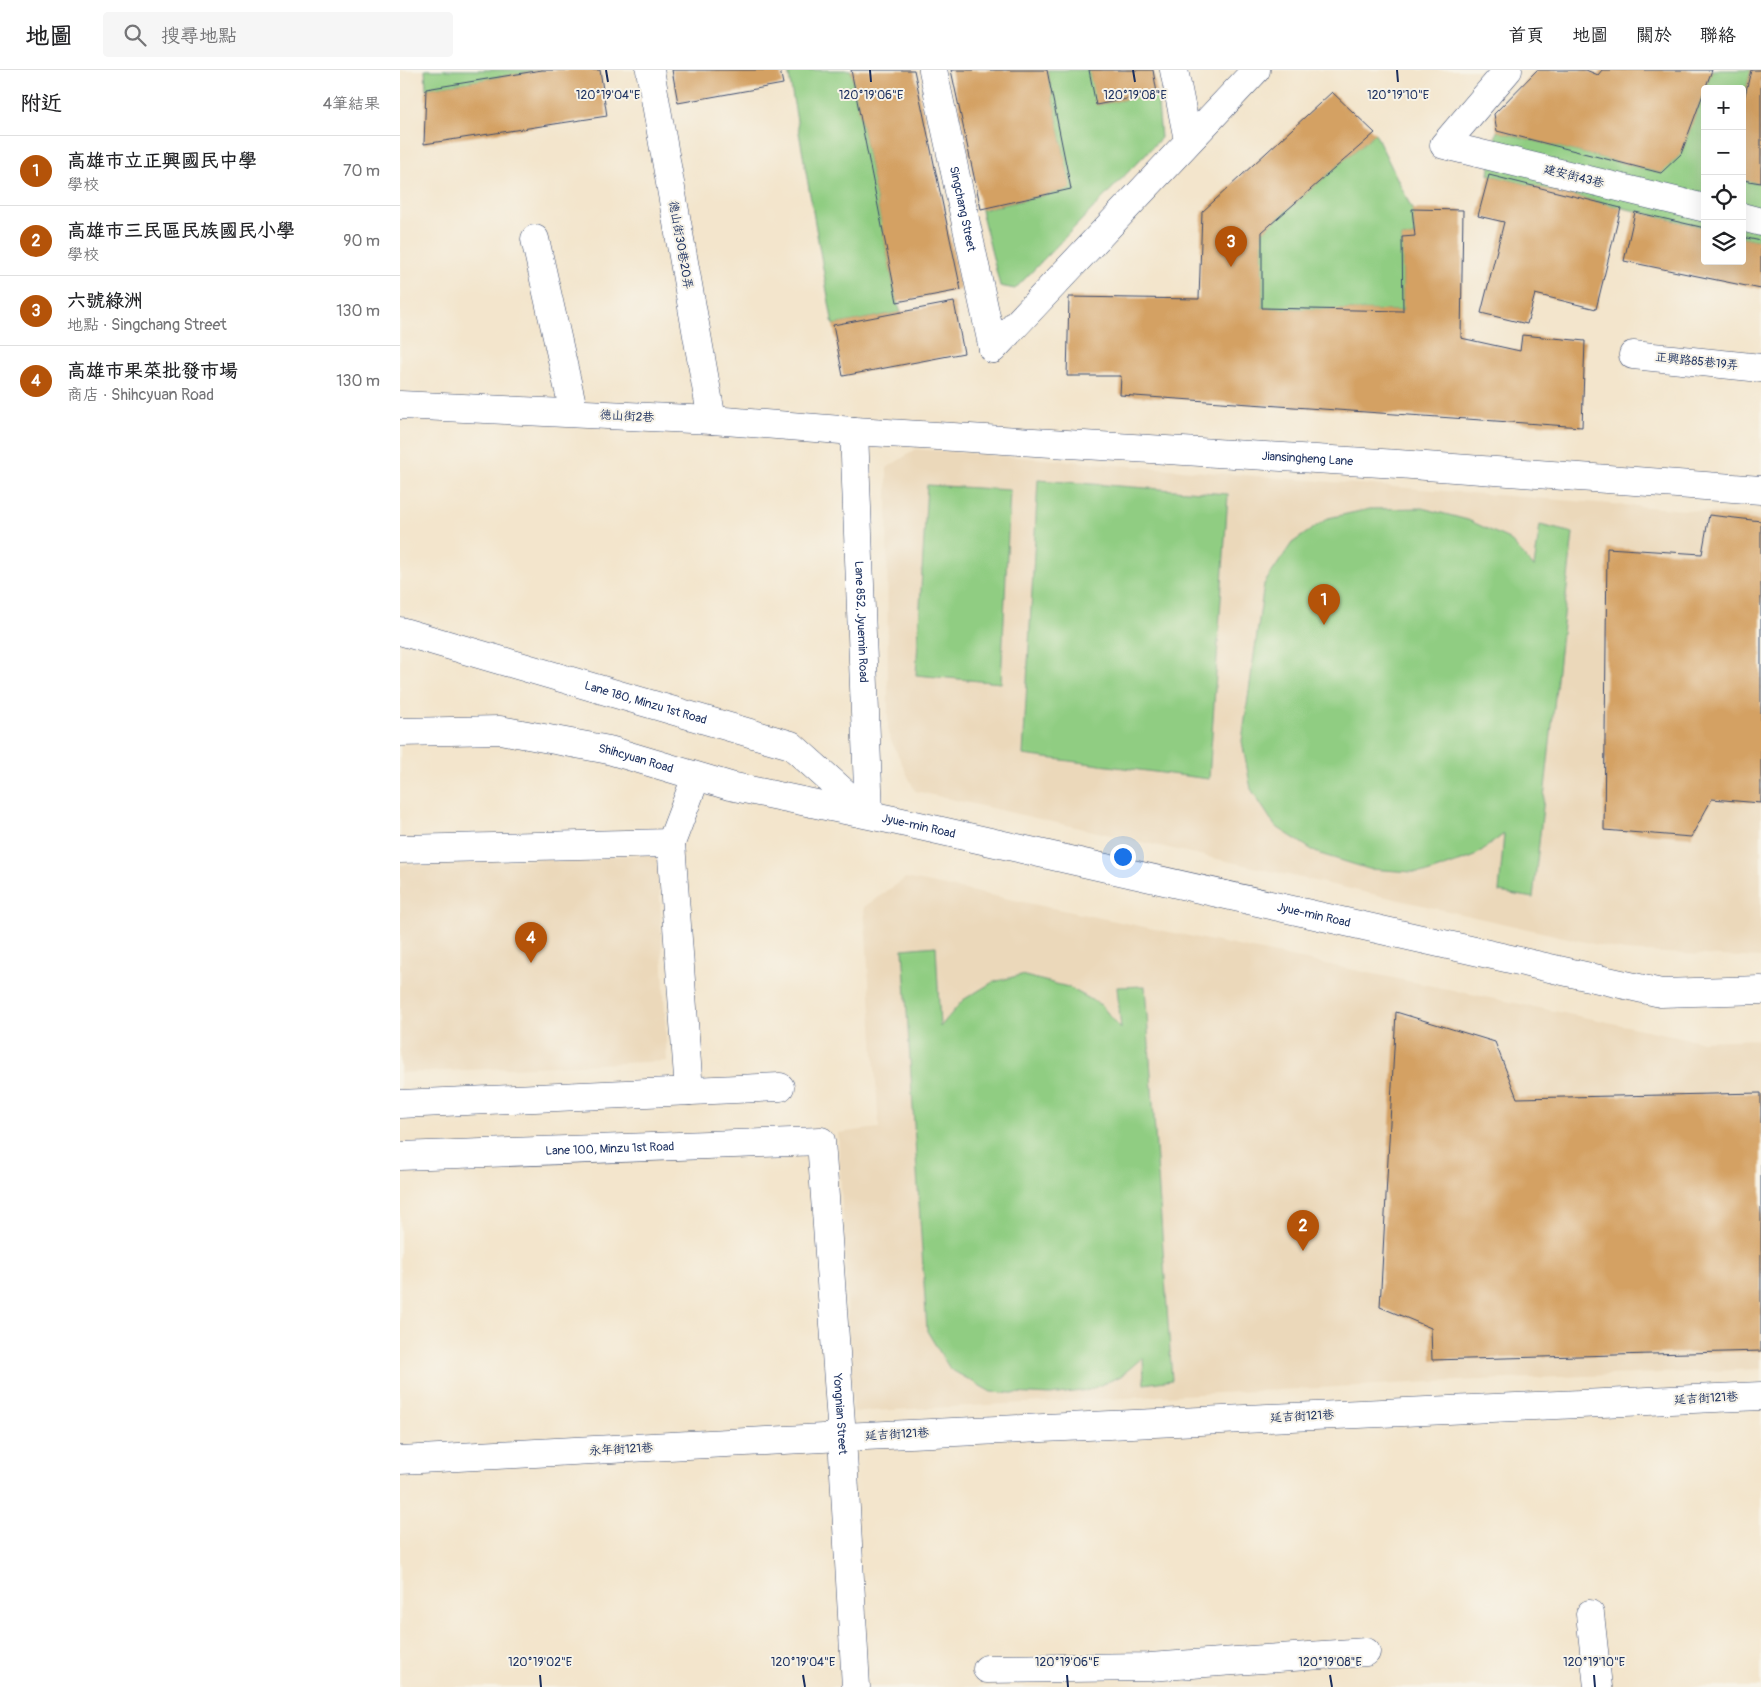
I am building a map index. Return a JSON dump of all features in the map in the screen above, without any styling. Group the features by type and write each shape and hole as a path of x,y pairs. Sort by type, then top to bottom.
{"street":[{"name":"德山街30巷20弄","path":"650,70 712,420"},
{"name":"Singchang Street","path":"933,70 992,348 1188,140"},
{"path":"1174,70 1188,140"},
{"path":"1188,140 1256,70"},
{"name":"建安街43巷","path":"1508,70 1444,145 1701,207"},
{"path":"1746,218 1761,222"},
{"path":"535,239 574,413"},
{"name":"正興路85巷19弄","path":"1633,355 1761,368"},
{"name":"德山街2巷","path":"400,405 712,420 854,431"},
{"name":"Jiansingheng Lane","path":"854,431 1398,464 1761,490"},
{"name":"Lane 852, Jyuemin Road","path":"854,431 869,814"},
{"name":"Lane 180, Minzu 1st Road","path":"400,632 791,745 869,814"},
{"name":"Shihcyuan Road","path":"400,732 500,730 609,750 730,786 869,814"},
{"path":"689,1091 670,843 696,777"},
{"name":"Jyue-min Road","path":"869,814 1661,992 1761,990"},
{"path":"400,849 670,843"},
{"path":"400,1104 780,1087"},
{"name":"Lane 100, Minzu 1st Road","path":"400,1156 820,1141"},
{"name":"Yongnian Street","path":"820,1141 842,1437 856,1687"},
{"name":"延吉街121巷","path":"842,1437 1761,1396"},
{"name":"永年街121巷","path":"400,1460 842,1437"},
{"path":"1590,1614 1598,1687"},
{"path":"987,1670 1149,1677 1366,1652"}],"shaded area":[{"path":"916,449 1761,516 1761,958 1625,951 915,791 888,734 887,468"},
{"path":"658,854 667,1061 400,1073 400,865"},
{"path":"906,878 1700,1041 1761,1039 1761,1369 1433,1382 853,1412 838,1133 879,1128 864,907"}],"green space":[{"path":"425,70 542,70 426,89"},
{"path":"788,70 851,70 897,302 901,312 833,325"},
{"path":"1047,70 1089,70 1097,105 1157,93 1161,138 1015,289 1000,286 981,210 1071,189"},
{"path":"1712,70 1751,70 1746,91 1746,85 1706,85"},
{"path":"1701,100 1701,227 1489,175 1497,131 1661,173 1681,154"},
{"path":"1375,133 1412,209 1415,236 1402,237 1403,311 1262,308 1262,232"},
{"path":"1746,181 1761,183 1761,241 1746,238"},
{"path":"1038,480 1228,494 1209,779 1023,755"},
{"path":"927,485 1010,490 1001,683 916,675"},
{"path":"1422,508 1468,520 1509,539 1534,567 1540,525 1573,533 1533,898 1499,892 1504,834 1473,857 1427,873 1369,869 1317,853 1275,826 1251,789 1242,741 1264,584 1292,543 1328,518 1370,509"},
{"path":"936,946 940,1027 963,1000 993,982 1021,975 1068,987 1101,1005 1121,1029 1117,987 1145,986 1172,1380 1144,1384 1143,1357 1121,1376 1089,1390 1050,1395 991,1392 950,1369 927,1331 903,949"}],"building":[{"path":"542,70 600,70 607,116 424,144 426,89"},
{"path":"672,70 780,70 783,84 678,103"},
{"path":"851,70 914,70 961,290 897,302"},
{"path":"951,70 1047,70 1071,189 981,209"},
{"path":"1089,70 1153,70 1157,93 1096,105"},
{"path":"1537,70 1586,70 1598,75 1602,70 1712,70 1706,85 1701,85 1701,100 1681,154 1661,173 1497,131 1494,114"},
{"path":"1751,70 1761,70 1761,183 1746,181 1746,91"},
{"path":"1332,92 1375,133 1262,232 1262,308 1403,311 1402,237 1415,236 1412,209 1463,210 1461,338 1520,351 1522,335 1585,341 1582,427 1120,395 1121,376 1067,376 1069,297 1199,299 1202,212"},
{"path":"1489,175 1621,208 1596,309 1535,294 1527,324 1481,313 1504,222 1478,216"},
{"path":"1635,212 1701,227 1701,265 1746,265 1746,238 1761,241 1761,289 1624,261"},
{"path":"954,302 964,353 843,376 833,325"},
{"path":"1709,515 1761,521 1761,803 1712,799 1691,837 1604,830 1607,548 1702,554"},
{"path":"1396,1012 1495,1042 1517,1098 1761,1093 1761,1351 1432,1360 1431,1328 1380,1307"}],"place":[{"name":"六號綠洲","path":"1231,267"},
{"name":"高雄市立正興國民中學","path":"1324,625"},
{"name":"高雄市果菜批發市場","path":"531,963"},
{"name":"高雄市三民區民族國民小學","path":"1303,1251"}]}
